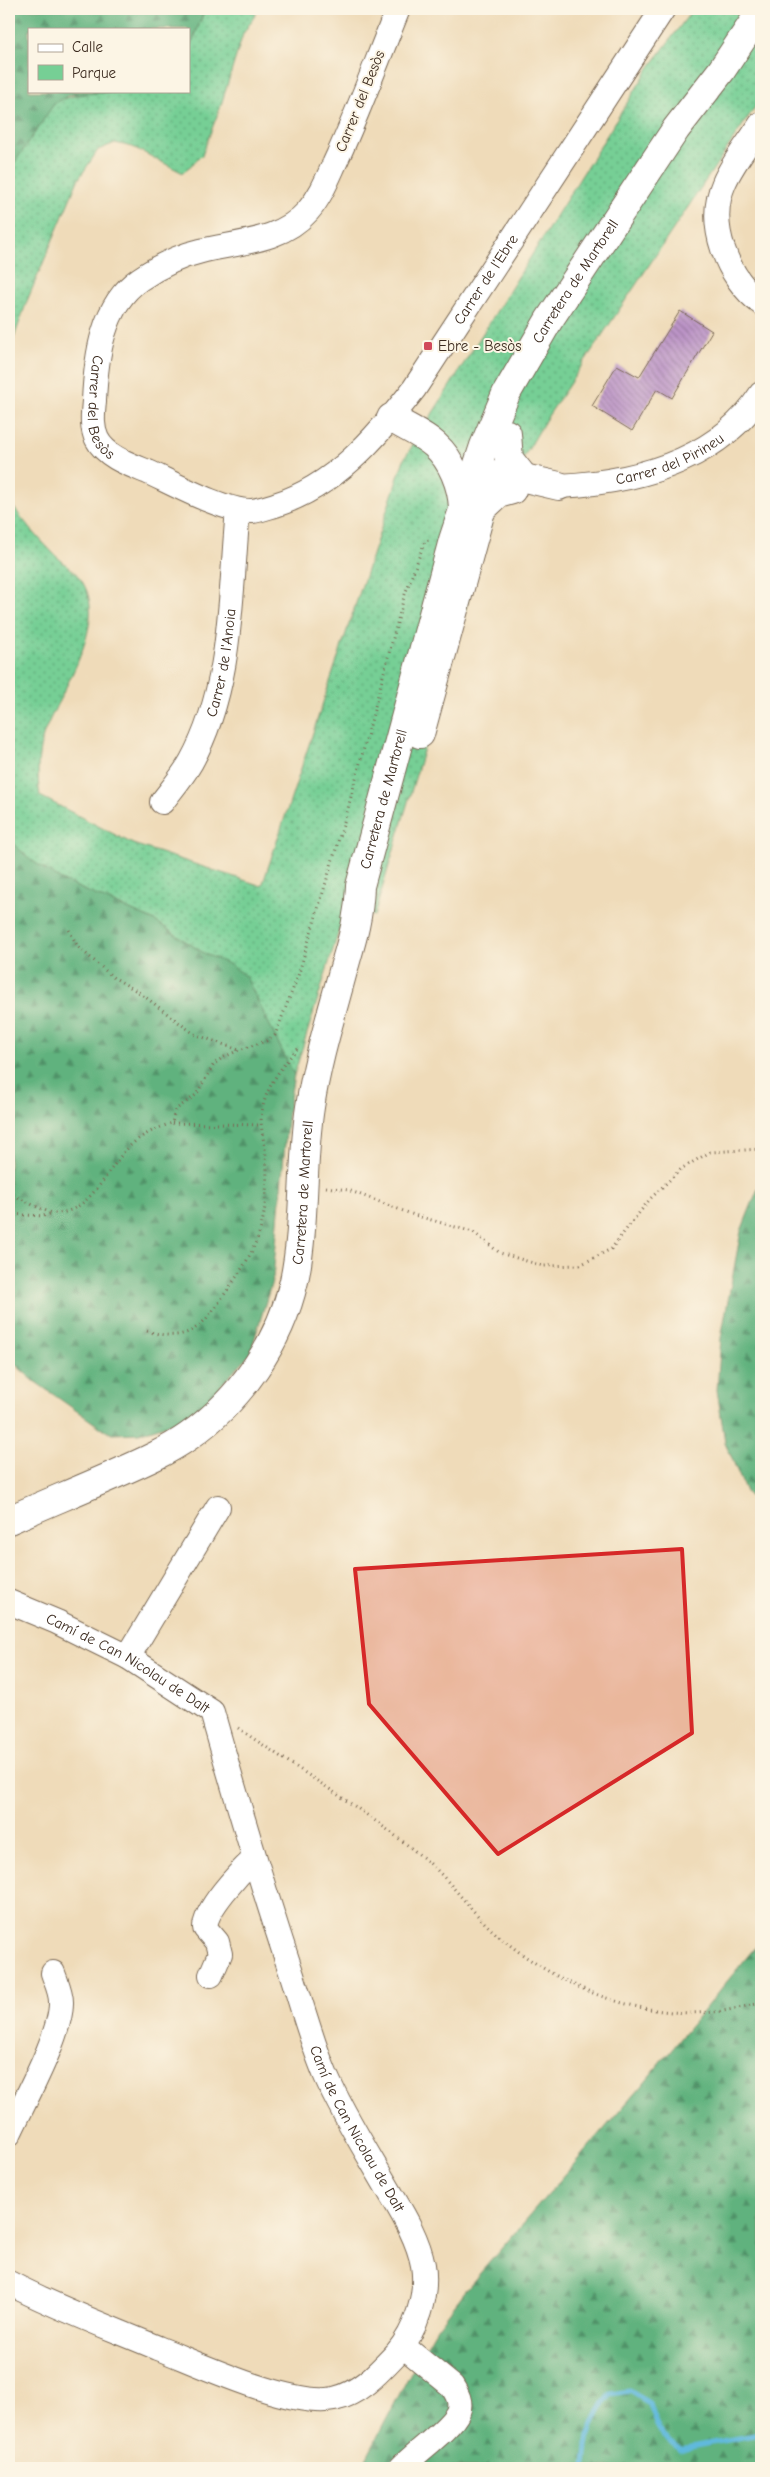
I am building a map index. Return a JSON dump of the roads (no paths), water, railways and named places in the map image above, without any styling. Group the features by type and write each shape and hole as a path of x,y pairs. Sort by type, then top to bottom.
{"main road":[{"name":"Carretera de Martorell","path":"9,1520 167,1450 206,1423 239,1390 266,1352 290,1294 298,1249 310,1105 330,1021 359,914 360,886 453,540 472,509 484,446 504,412 550,320 676,129 721,71 761,11"},
{"path":"435,445 457,445 471,439 504,412 534,379 655,189 706,103 721,71"},
{"path":"504,412 490,442 488,470 535,491 559,486"},
{"path":"359,914 370,888 402,795 435,684 472,509 456,476 435,445 391,418"},
{"path":"472,509 509,481"},
{"path":"453,540 467,522 479,487 509,481"}],"street":[{"name":"Carrer del Besòs","path":"238,510 120,460 98,441 93,420 95,379 98,351 105,329 119,299 137,280 166,263 200,251 255,241 297,221 306,213 321,193 356,116 398,9"},
{"name":"Carrer de l'Ebre","path":"238,510 260,510 288,501 326,482 353,459 391,418 439,352 652,14"},
{"path":"761,124 724,184 717,217 720,242 738,282 761,303"},
{"name":"Carrer del Pirineu","path":"559,486 618,480 649,473 681,461 707,448 730,431 751,410 761,394"},
{"name":"Carrer de l'Anoia","path":"162,802 190,763 206,730 223,675 238,510"},
{"path":"128,1657 218,1507"},
{"name":"Camí de Can Nicolau de Dalt","path":"9,1602 57,1622 128,1657 212,1712 253,1860 327,2078 419,2247 423,2268 423,2291 417,2315 403,2346 375,2377 352,2392 336,2399 321,2401 300,2399 218,2372 87,2319 9,2283"},
{"path":"211,1975 219,1961 220,1948 205,1928 205,1923 218,1901 253,1860"},
{"path":"9,2134 48,2050 60,2015 61,2001 53,1973"},
{"path":"401,2468 452,2420 459,2406 459,2400 452,2386 403,2346"}],"waterway":[{"path":"585,2468 587,2447 594,2420 610,2394 630,2391 649,2403 659,2430 667,2440 680,2449 755,2435 761,2431"}],"place":[{"name":"Ebre - Besòs","path":"428,346"}]}
